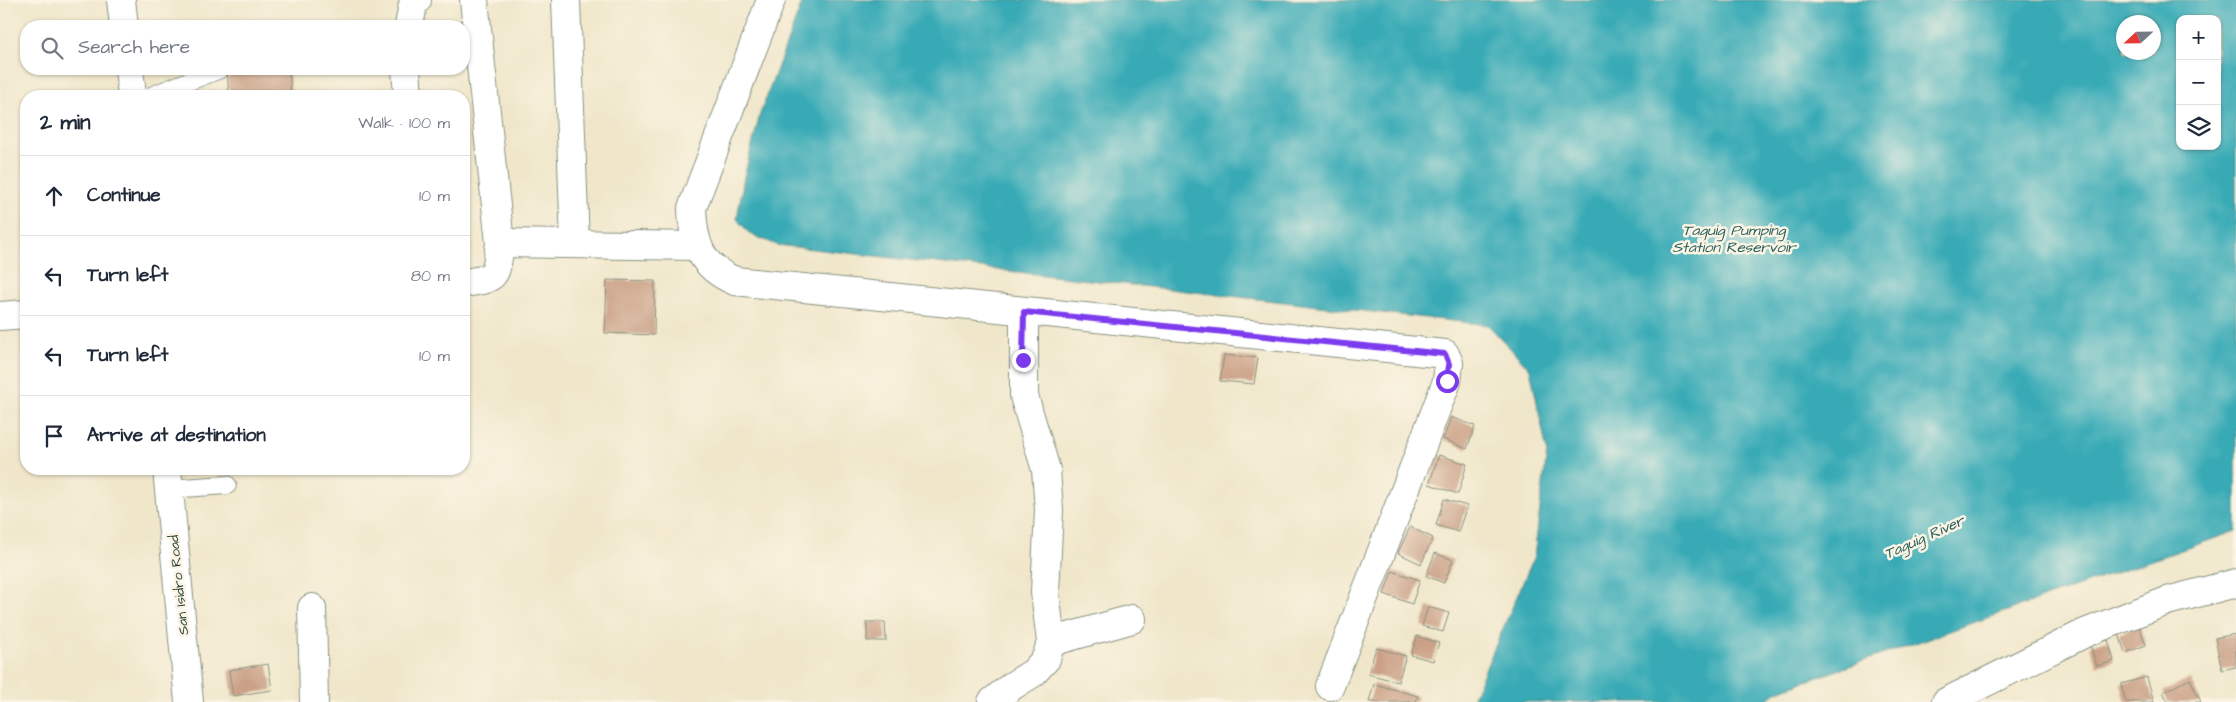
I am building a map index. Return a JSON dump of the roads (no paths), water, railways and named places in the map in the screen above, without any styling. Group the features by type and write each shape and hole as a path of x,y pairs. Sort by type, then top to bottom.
{"street":[{"path":"121,0 123,20"},
{"path":"410,20 413,4 417,0"},
{"path":"470,282 488,280 493,274 496,268 500,243 474,0"},
{"path":"566,0 575,244"},
{"path":"770,0 692,208 693,230 697,246 720,275 735,281 1445,354 1449,364 1447,381 1330,686"},
{"path":"130,75 131,90"},
{"path":"406,75 408,90"},
{"path":"500,243 697,246"},
{"path":"992,702 1012,686 1034,673 1046,660 1051,642 1045,592 1049,510 1046,470 1024,396 1024,312"},
{"path":"0,316 20,314"},
{"name":"San Isidro Road","path":"167,479 189,702"},
{"path":"1946,702 2085,634 2167,601 2236,583"},
{"path":"312,608 314,702"},
{"path":"1051,642 1132,619"}],"lane":[{"path":"167,90 205,75"},
{"path":"167,479 227,485"}],"water":[{"name":"Taguig Pumping Station Reservoir","path":"803,0 2236,0 2236,531 1778,691 1765,702 1471,702 1534,557 1547,451 1530,369 1488,325 777,245 750,234 737,219 744,177 760,114"}],"water label":[{"name":"Taguig River","path":"1924,537"}]}
